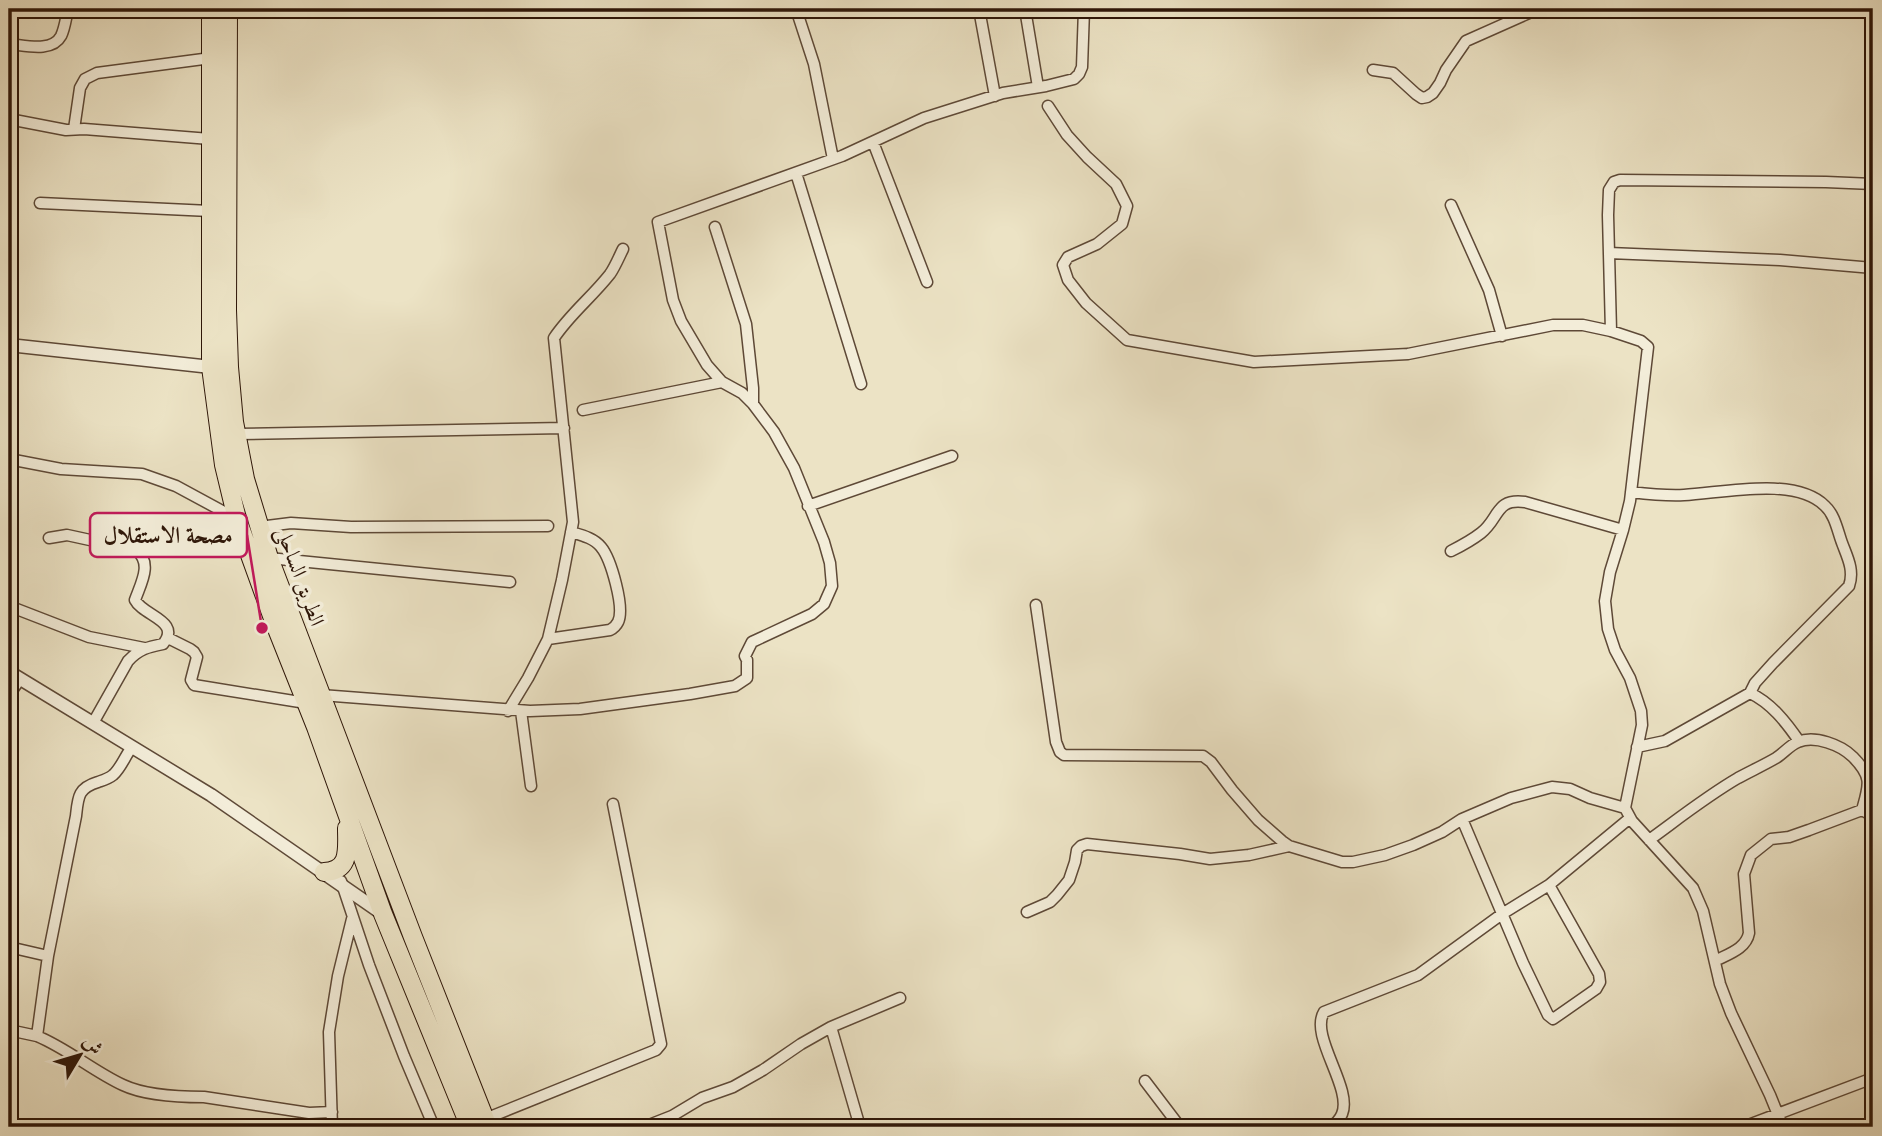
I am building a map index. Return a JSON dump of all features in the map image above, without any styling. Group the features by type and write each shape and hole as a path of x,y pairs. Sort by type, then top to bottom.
{"highway":[{"name":"الطريق الساحلى","path":"211,9 211,368 224,465 237,519 275,624 313,699 481,1124"},
{"name":"الطريق الساحلى","path":"228,9 229,367 236,434 245,479 348,818 383,915 481,1124"},
{"path":"324,872 337,870 347,857 348,818"}],"street":[{"path":"9,44 53,44 61,36 68,9"},
{"path":"803,9 798,15 814,64 833,159"},
{"path":"979,9 995,96"},
{"path":"1025,9 1038,87"},
{"path":"168,638 194,652 197,657 191,680 194,685 313,699 403,701 508,711 580,709 700,692 743,682 747,678 746,651 752,642 812,614 824,604 832,586 830,563 794,468 774,432 742,393 722,382 707,365 681,321 673,300 658,222 833,159 924,118 995,96 1074,79 1083,67 1084,9"},
{"path":"1373,70 1393,74 1416,94 1422,98 1427,97 1440,83 1466,41 1538,9"},
{"path":"74,130 80,88 85,79 97,73 211,58"},
{"path":"1048,106 1067,135 1116,184 1127,206 1122,224 1097,244 1068,257 1063,265 1068,280 1086,303 1127,340 1254,362 1408,354 1553,325 1583,325 1641,341 1648,347 1631,492 1605,601 1608,629 1615,650 1630,678 1641,711 1642,725 1627,813 1549,885 1502,914 1418,975 1324,1012 1320,1021 1325,1043 1344,1098 1342,1115 1331,1127"},
{"path":"9,118 66,130 84,129 210,139"},
{"path":"873,142 927,282"},
{"path":"796,173 862,384"},
{"path":"1611,331 1608,215 1609,190 1614,182 1873,184"},
{"path":"40,203 210,211"},
{"path":"1451,205 1489,290 1502,336"},
{"path":"715,227 746,324 753,404"},
{"path":"508,711 548,639 573,522 554,338 565,321 612,271 623,249"},
{"path":"1609,253 1780,260 1873,268"},
{"path":"9,345 211,368"},
{"path":"583,410 722,382"},
{"path":"236,434 564,428"},
{"path":"808,506 952,456"},
{"path":"9,459 61,470 142,474 176,486 237,519"},
{"path":"1631,492 1682,495 1750,489 1801,491 1815,498 1830,511 1851,565 1852,578 1849,586 1773,663 1750,692 1665,741 1637,747"},
{"path":"1451,551 1483,532 1505,503 1511,501 1525,502 1623,530"},
{"path":"259,527 291,523 364,527 548,526"},
{"path":"548,639 610,630 617,625 620,615 618,590 600,545 571,532"},
{"path":"49,538 67,535 140,553 146,566 135,600 138,606 165,623 168,628 168,638 163,644 144,648 128,661 93,723"},
{"path":"269,558 510,582"},
{"path":"1036,605 1056,742 1060,752 1064,755 1203,756 1211,762 1258,820 1289,846 1342,862 1385,855 1442,832 1462,819 1511,798 1552,787 1570,789 1627,813 1693,888 1703,911 1720,984 1783,1127"},
{"path":"14,608 89,637 144,648"},
{"path":"9,695 14,675 211,795 383,915"},
{"path":"1750,692 1779,715 1799,741"},
{"path":"521,711 531,786"},
{"path":"1649,840 1710,796 1777,758 1799,741 1831,743 1842,747 1851,755 1867,776 1869,783 1862,810"},
{"path":"37,1037 48,956 78,796 87,785 108,779 116,772 132,747"},
{"path":"481,1124 656,1049 661,1044 613,804"},
{"path":"1715,961 1748,941 1744,874 1751,855 1771,839 1789,837 1862,810 1873,816"},
{"path":"1462,819 1502,914 1548,1015 1553,1019 1596,989 1600,982 1599,974 1549,885"},
{"path":"1027,912 1050,902 1057,895 1069,880 1077,850 1087,844 1210,859 1249,855 1289,846"},
{"path":"343,864 342,885 369,965 434,1127"},
{"path":"332,1127 329,1032 338,976 353,918"},
{"path":"9,947 48,956"},
{"path":"644,1127 672,1116 702,1098 733,1087 831,1027 900,998"},
{"path":"831,1027 860,1127"},
{"path":"9,1030 54,1043 124,1086 187,1097 309,1112 332,1112"},
{"path":"1743,1127 1873,1078"},
{"path":"1145,1081 1181,1127"}],"place":[{"name":"مصحة الاستقلال","path":"262,628"}]}
